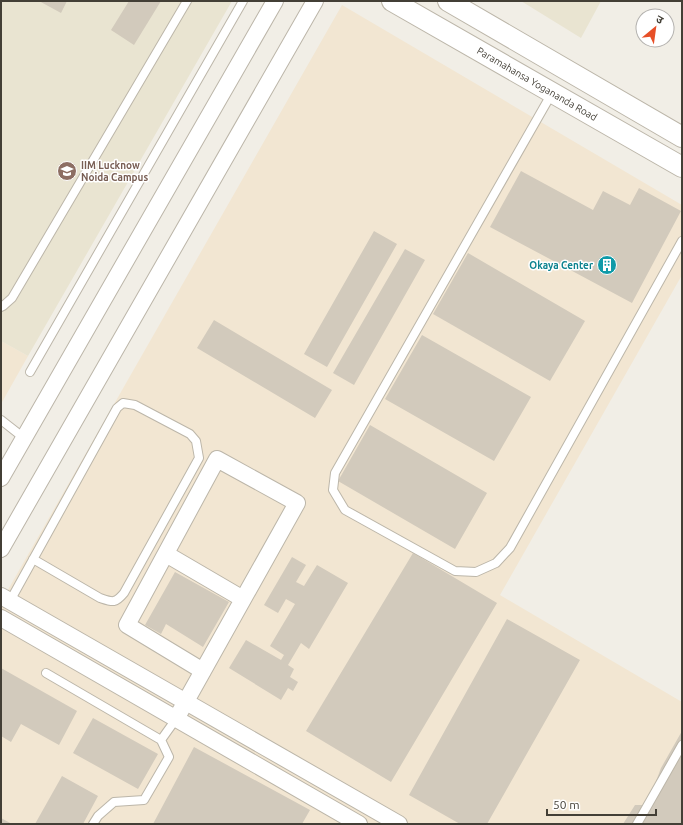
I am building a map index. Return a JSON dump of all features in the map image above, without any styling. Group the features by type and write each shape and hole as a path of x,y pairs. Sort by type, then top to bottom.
{"street":[{"path":"1,478 275,1"},
{"path":"1,549 315,1"},
{"name":"Paramahansa Yogananda Road","path":"392,1 682,167"},
{"path":"448,1 682,137"},
{"path":"176,719 244,599 297,503 217,459 128,625 203,671"},
{"path":"166,554 244,599"},
{"path":"5,599 399,824"},
{"path":"1,618 359,824"}],"lane":[{"path":"1,307 12,298 187,1"},
{"path":"30,372 243,1"},
{"path":"552,93 335,473 332,490 346,510 454,571 476,572 496,563 510,548 682,240"},
{"path":"5,599 33,559 117,408 123,403 135,405 190,434 196,442 199,458 124,594 119,600 111,602 100,598 33,559"},
{"path":"1,420 24,438"},
{"path":"46,673 161,740 169,757 144,800 114,802 98,816 93,824"},
{"path":"161,740 176,719"},
{"path":"637,824 682,745"}],"shaded area":[{"name":"IIM Lucknow Noida Campus","path":"1,1 232,1 28,356 1,341"},
{"path":"521,1 601,1 581,38"},
{"path":"342,5 682,205 682,275 500,595 682,702 682,824 1,824 1,602"},
{"path":"1,341 28,356 1,404"}],"building":[{"path":"39,1 67,1 61,13"},
{"path":"129,1 161,1 134,45 111,30"},
{"name":"Okaya Center","path":"521,171 593,210 603,191 630,205 639,188 681,211 632,303 490,227"},
{"path":"374,231 397,244 327,367 304,354"},
{"path":"405,249 425,260 354,385 333,373"},
{"path":"468,253 585,321 550,381 433,314"},
{"path":"214,320 332,390 315,418 197,348"},
{"path":"422,335 531,397 494,461 385,399"},
{"path":"370,425 487,493 455,549 338,481"},
{"path":"413,553 497,603 391,782 306,731"},
{"path":"292,557 306,565 296,582 304,586 317,565 348,583 309,649 301,643 288,665 294,669 290,677 298,682 293,691 288,688 281,700 229,668 246,640 281,660 284,655 270,646 295,604 286,599 278,613 264,605"},
{"path":"175,572 229,602 203,647 166,624 161,634 145,625"},
{"path":"507,619 580,660 487,824 460,824 409,795"},
{"path":"1,668 77,711 59,745 21,724 11,742 1,736"},
{"path":"93,718 158,754 138,789 73,753"},
{"path":"682,731 682,824 623,824 635,805 647,805 661,768"},
{"path":"194,747 310,810 302,824 153,824"},
{"path":"62,776 98,796 83,824 35,824"},
{"path":"1,818 12,824 1,824"}],"place":[{"name":"IIM Lucknow Noida Campus","path":"67,171"},
{"name":"Okaya Center","path":"607,265"}]}
